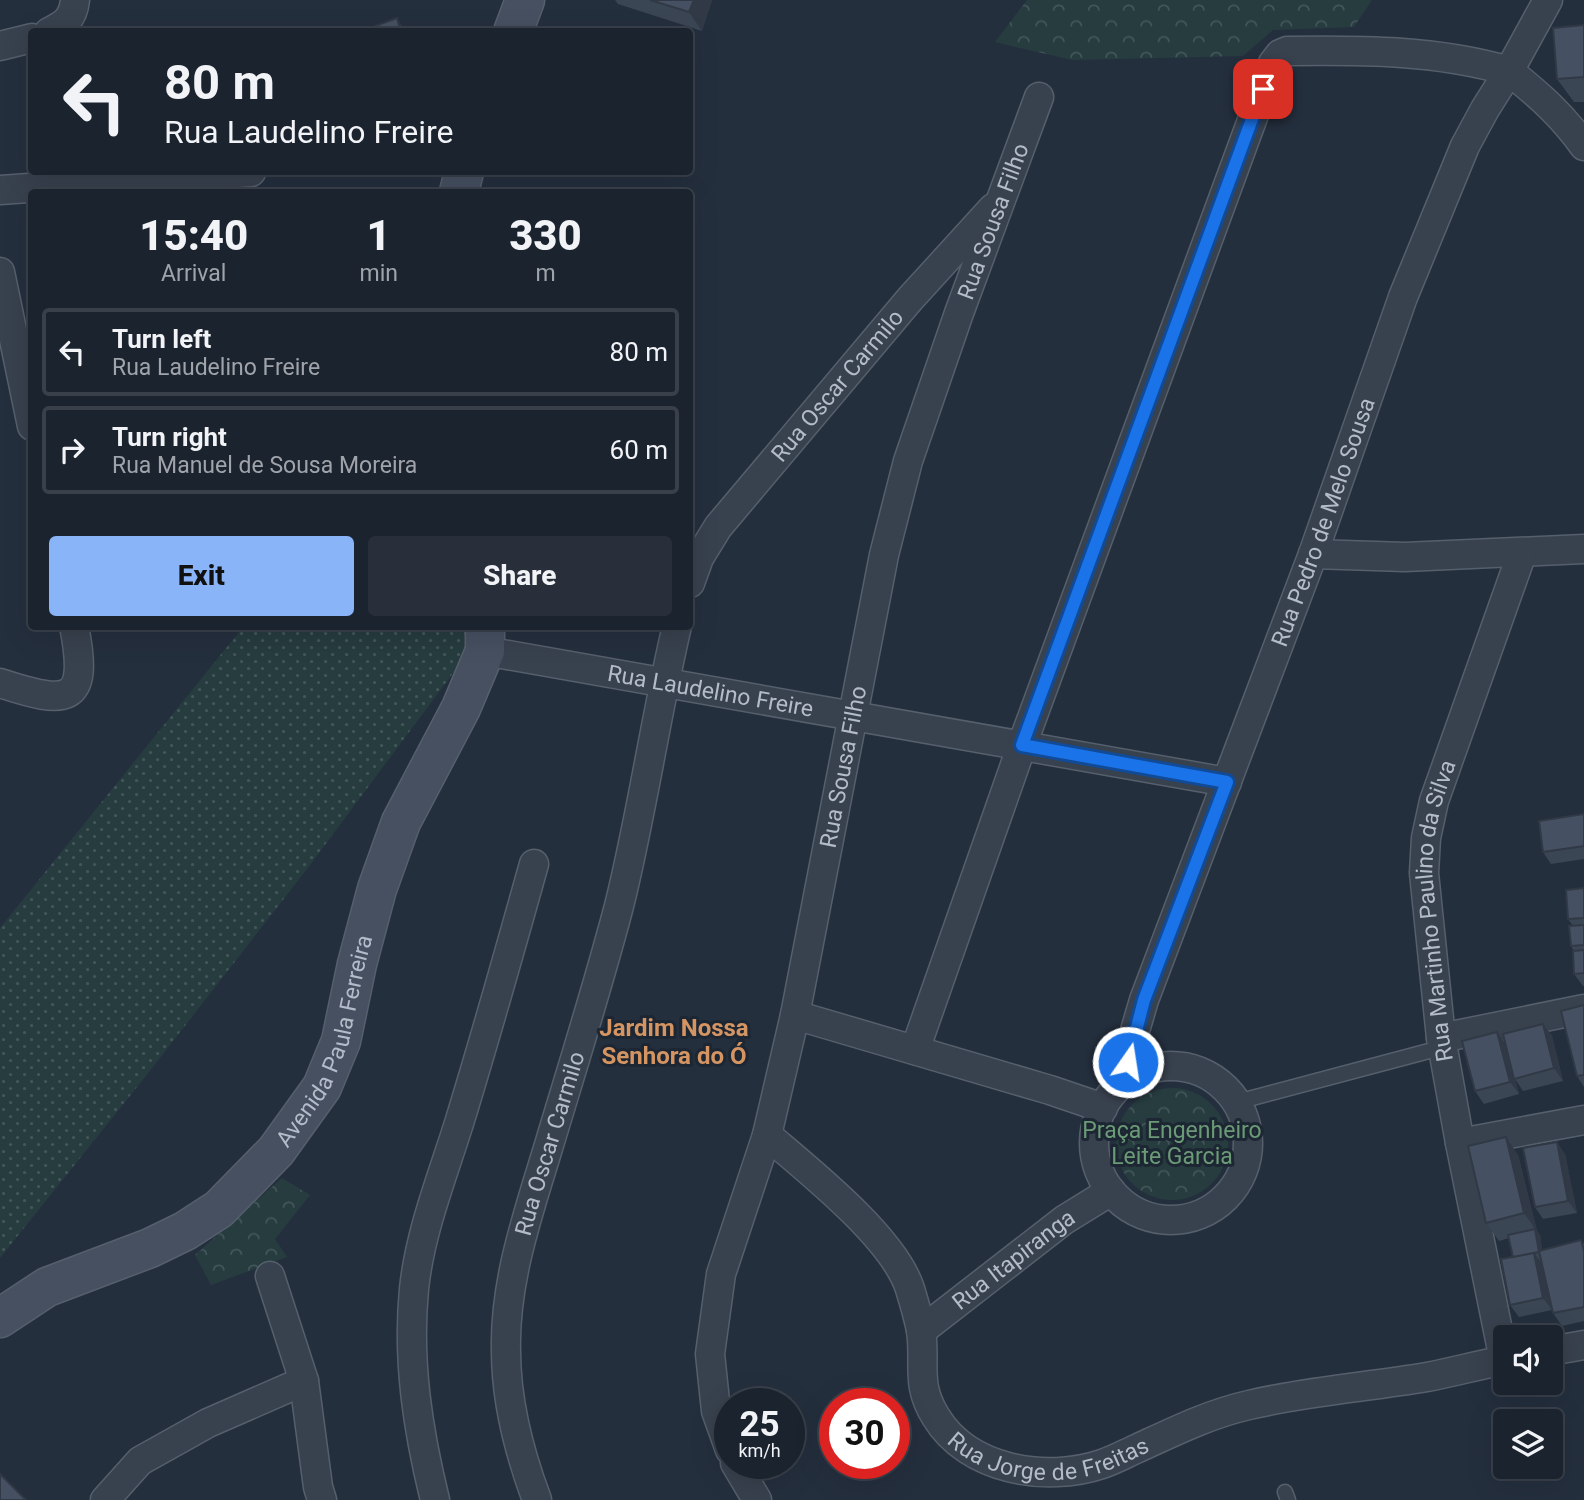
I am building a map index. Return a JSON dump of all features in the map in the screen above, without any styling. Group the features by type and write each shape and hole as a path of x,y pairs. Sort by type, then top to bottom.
{"main road":[{"path":"514,28 525,0"},
{"name":"Avenida Paula Ferreira","path":"0,1318 47,1287 149,1248 185,1231 219,1209 276,1151 322,1087 341,1041 377,889 401,822 461,708 485,639"}],"street":[{"path":"58,28 66,24 74,12 75,0"},
{"name":"Rua Pedro de Melo Sousa","path":"1124,1082 1144,1000 1313,554 1403,298 1465,146 1548,0"},
{"path":"0,46 28,39"},
{"path":"915,1049 1022,745 1273,63 1280,54 1287,51 1413,52 1509,71 1566,121 1584,146"},
{"name":"Rua Sousa Filho","path":"714,1392 710,1354 720,1274 767,1135 794,1015 884,555 908,461 958,313 1039,97"},
{"path":"0,190 209,175"},
{"name":"Rua Oscar Carmilo","path":"693,575 699,558 718,527 910,299 1002,198"},
{"path":"0,272 28,407"},
{"path":"1313,554 1405,557 1522,554 1584,549"},
{"name":"Rua Martinho Paulino da Silva","path":"1497,1325 1443,1043 1424,873 1426,838 1434,801 1522,554"},
{"path":"0,683 39,696 70,693 76,685 80,657 75,630"},
{"name":"Rua Oscar Carmilo","path":"537,1500 523,1463 510,1409 506,1350 511,1289 526,1219 619,905 676,630"},
{"name":"Rua Laudelino Freire","path":"485,639 664,682 1227,782"},
{"path":"435,1500 419,1430 414,1386 411,1342 414,1287 429,1217 476,1069 534,864"},
{"path":"1443,1043 1584,1009"},
{"path":"794,1015 915,1049 1103,1108"},
{"path":"1167,1066 1188,1068 1207,1075 1224,1087 1237,1102 1247,1126 1248,1153 1240,1177 1225,1199 1204,1214 1179,1221 1153,1219 1130,1209 1111,1191 1100,1172 1095,1151 1096,1129 1103,1108 1124,1082 1147,1070 1167,1066"},
{"path":"1460,1143 1584,1120"},
{"name":"Rua Jorge de Freitas","path":"767,1135 850,1209 884,1246 909,1286 921,1331 921,1373 926,1399 937,1419 953,1438 971,1453 998,1464 1028,1471 1065,1471 1101,1465 1213,1414 1251,1404 1427,1377 1493,1362"},
{"name":"Rua Itapiranga","path":"921,1331 1064,1220 1111,1191"},
{"path":"270,1276 304,1381 322,1500"},
{"path":"1563,1349 1584,1345"},
{"path":"105,1500 140,1461 208,1423 304,1381"},
{"path":"744,1479 758,1500"}],"lane":[{"path":"1237,1102 1443,1043"}],"green space":[{"path":"1027,0 1372,0 1354,27 1273,30 1243,56 1072,60 995,42"},
{"path":"241,630 465,630 465,657 307,869 0,1258 0,928"},
{"name":"Praça Engenheiro Leite Garcia","path":"1172,1088 1193,1092 1212,1104 1224,1123 1228,1144 1224,1165 1212,1184 1193,1196 1172,1200 1151,1196 1132,1184 1120,1165 1116,1144 1120,1123 1132,1104 1151,1092"},
{"path":"282,1178 310,1195 275,1239 287,1257 211,1285 195,1255"}],"building":[{"path":"650,0 694,0 689,12"},
{"path":"397,18 400,28 376,28"},
{"path":"1584,25 1584,77 1557,79 1553,28"},
{"path":"1584,814 1584,846 1543,852 1539,821"},
{"path":"1584,888 1584,918 1568,919 1566,890"},
{"path":"1584,925 1584,945 1571,946 1569,926"},
{"path":"1584,950 1584,973 1574,974 1573,951"},
{"path":"1584,1005 1584,1075 1577,1076 1561,1011"},
{"path":"1543,1024 1554,1068 1514,1079 1503,1034"},
{"path":"1497,1032 1510,1082 1475,1091 1462,1041"},
{"path":"1506,1137 1524,1213 1486,1223 1468,1146"},
{"path":"1557,1142 1568,1201 1535,1207 1523,1148"},
{"path":"1535,1229 1539,1252 1513,1257 1508,1235"},
{"path":"1581,1240 1584,1251 1584,1307 1553,1313 1539,1251"},
{"path":"1534,1253 1543,1298 1510,1305 1501,1259"},
{"path":"0,1474 26,1500 0,1500"}],"district":[{"name":"Jardim Nossa Senhora do Ó","path":"674,1042"}],"route":[{"path":"1128,1062 1144,1000 1227,782 1022,745 1263,89"}]}
